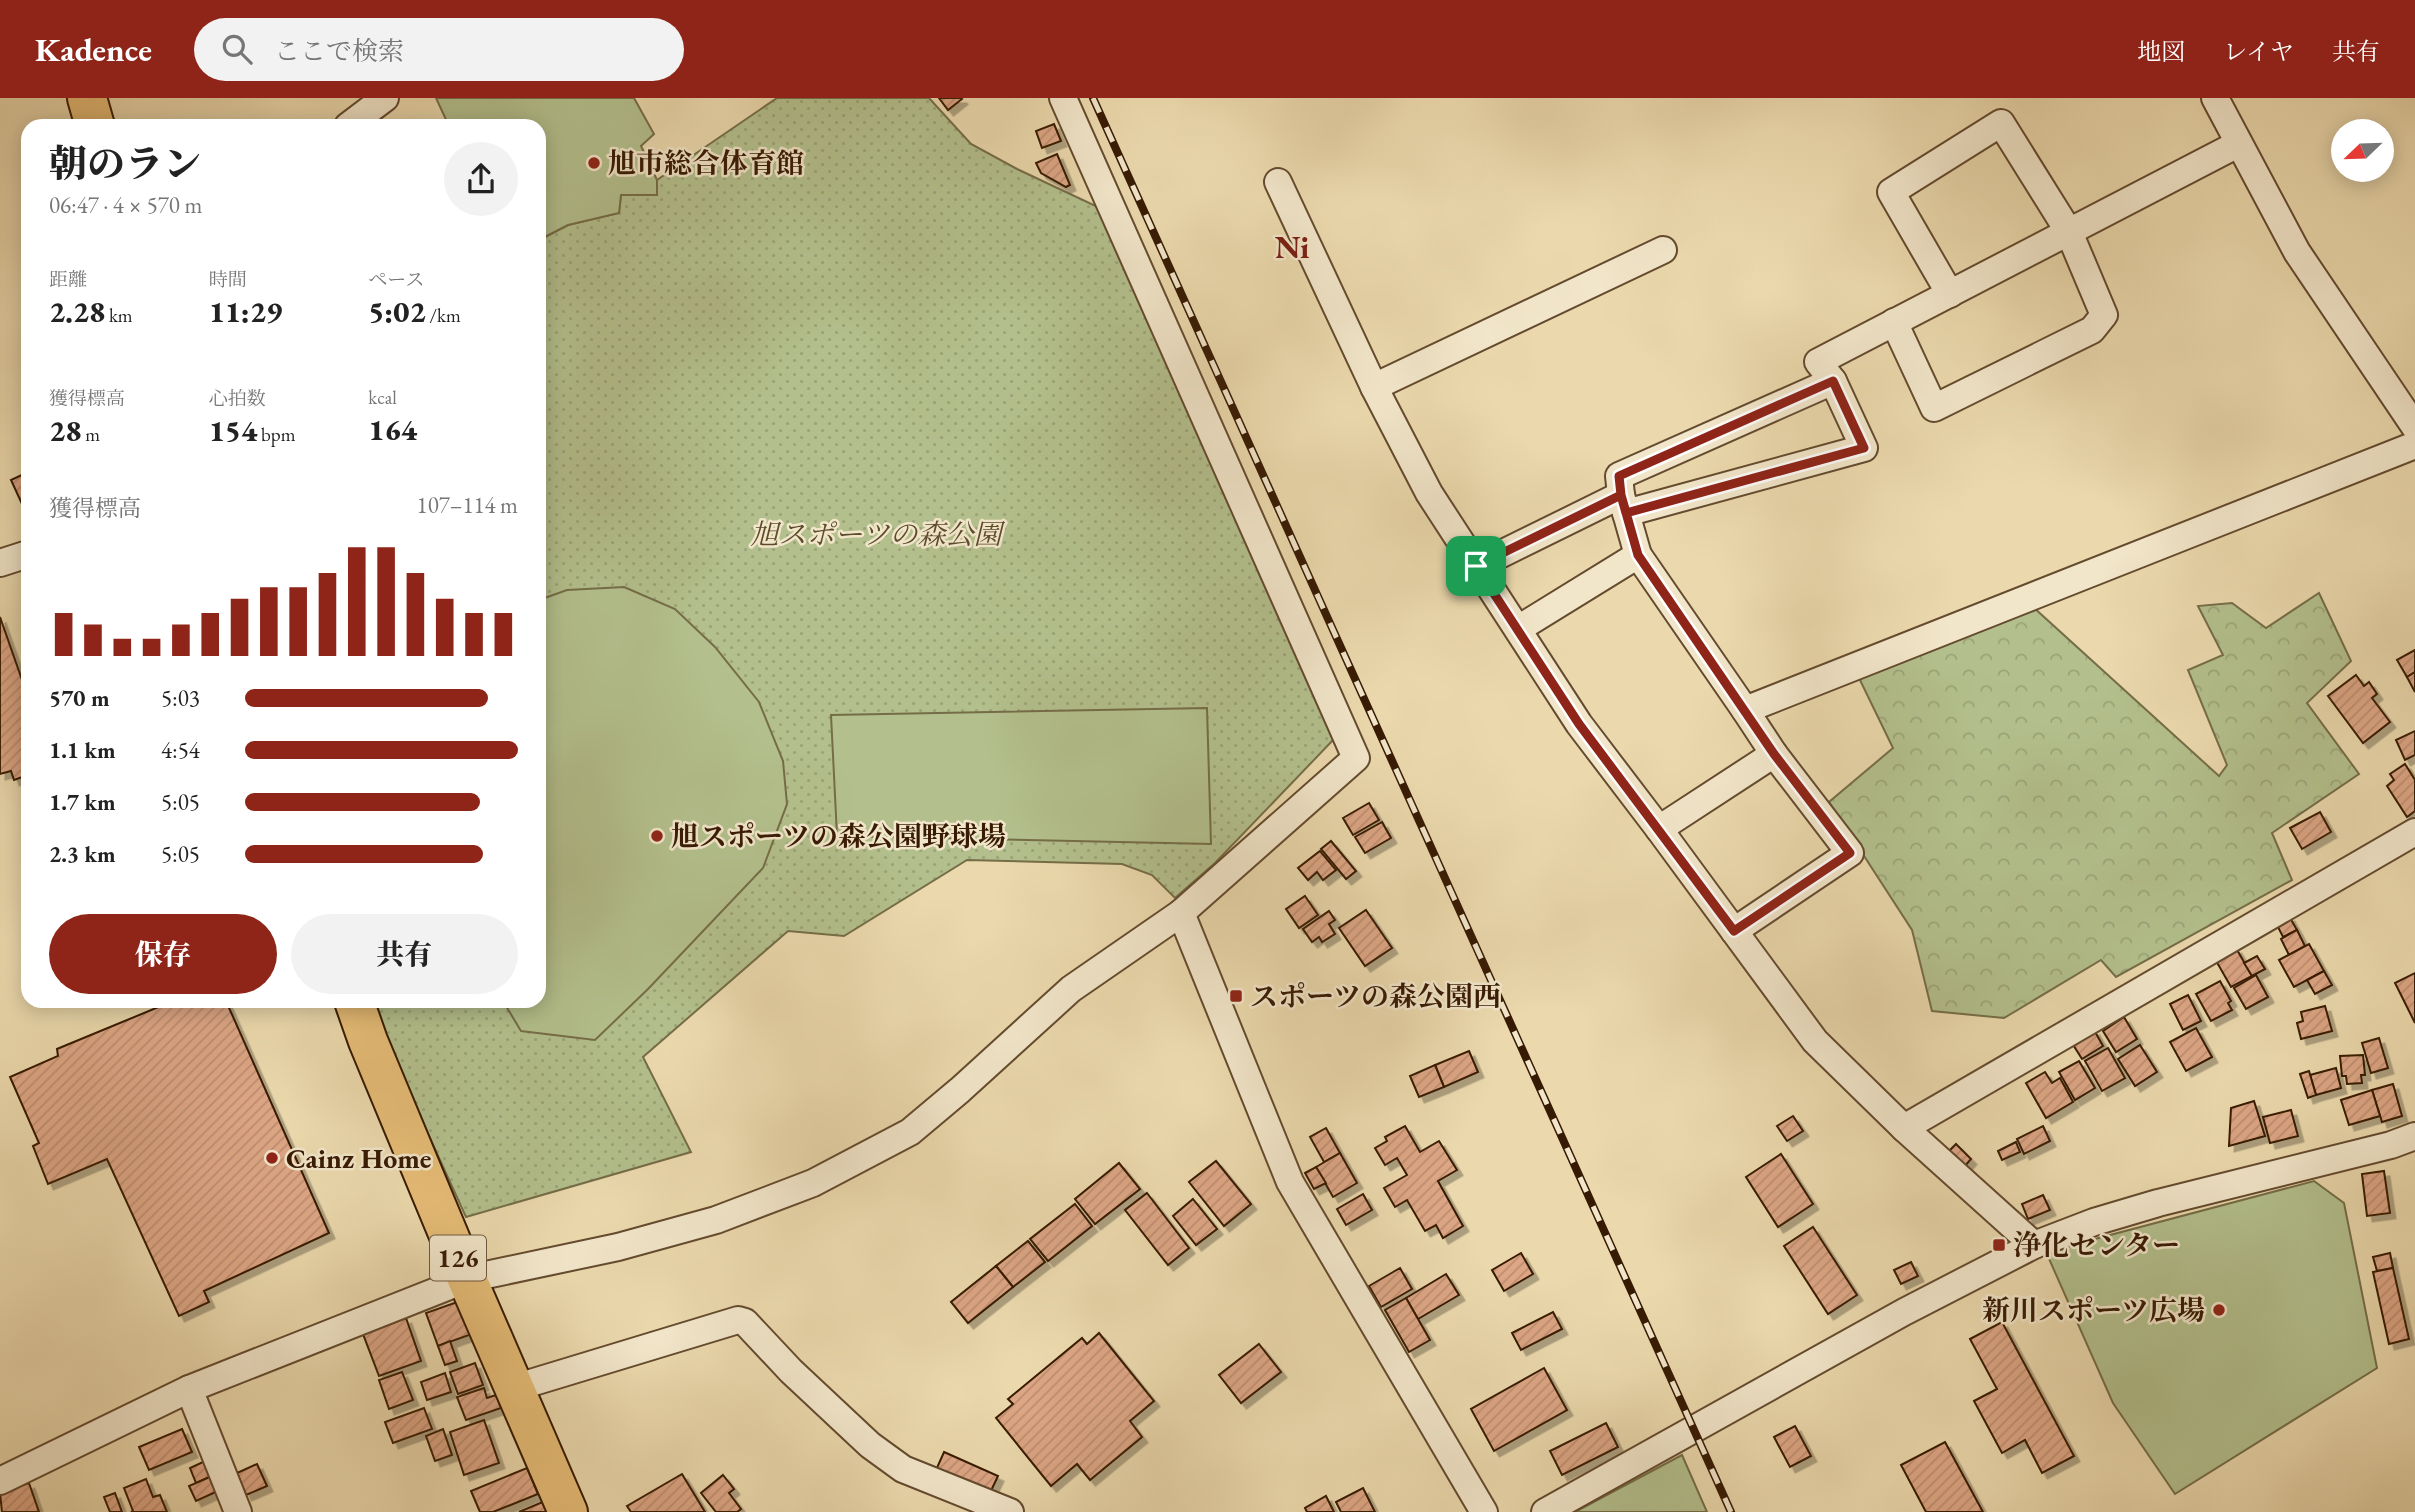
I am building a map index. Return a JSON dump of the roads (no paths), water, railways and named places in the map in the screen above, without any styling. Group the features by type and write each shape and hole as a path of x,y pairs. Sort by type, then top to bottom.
{"highway":[{"path":"87,98 93,119"},
{"name":"126","path":"356,1008 467,1279 568,1512"}],"street":[{"path":"357,119 385,98"},
{"path":"0,1481 190,1389 467,1279 618,1247 716,1220 813,1183 910,1132 1071,989 1181,913 1356,758 1063,98"},
{"path":"2215,98 2297,251 2415,426"},
{"path":"1894,323 1934,408 2092,330 2104,315 2069,232 2001,123 1891,192 1950,294"},
{"path":"1476,566 1623,504 1864,448 1833,381 1818,362 2238,144"},
{"path":"1278,182 1374,387 1429,493 1579,724 1815,1041 1904,1128 2034,1245"},
{"path":"1374,387 1663,250"},
{"path":"1734,931 1850,853 1774,754 1638,555 1623,504 1619,476 1833,381"},
{"path":"1745,710 2415,445"},
{"path":"1518,629 1638,555"},
{"path":"0,563 21,556"},
{"path":"1659,829 1774,754"},
{"path":"1904,1128 2415,832"},
{"path":"1181,913 1290,1182 1484,1512"},
{"path":"1545,1512 1904,1312 2034,1245 2094,1222 2158,1203 2391,1145 2415,1136"},
{"path":"514,1388 738,1320 745,1322 791,1371 870,1445 903,1469 1010,1512"},
{"path":"190,1389 238,1512"}],"railway":[{"path":"1093,98 1731,1512"}],"place":[{"name":"旭市総合体育館","path":"594,163"},
{"name":"旭スポーツの森公園野球場","path":"657,836"},
{"name":"スポーツの森公園西","path":"1236,996"},
{"name":"Cainz Home","path":"272,1158"},
{"name":"浄化センター","path":"1999,1245"},
{"name":"新川スポーツ広場","path":"2219,1310"}],"district":[{"name":"Ni","path":"1292,247"}],"park label":[{"name":"旭スポーツの森公園","path":"876,534"}]}
